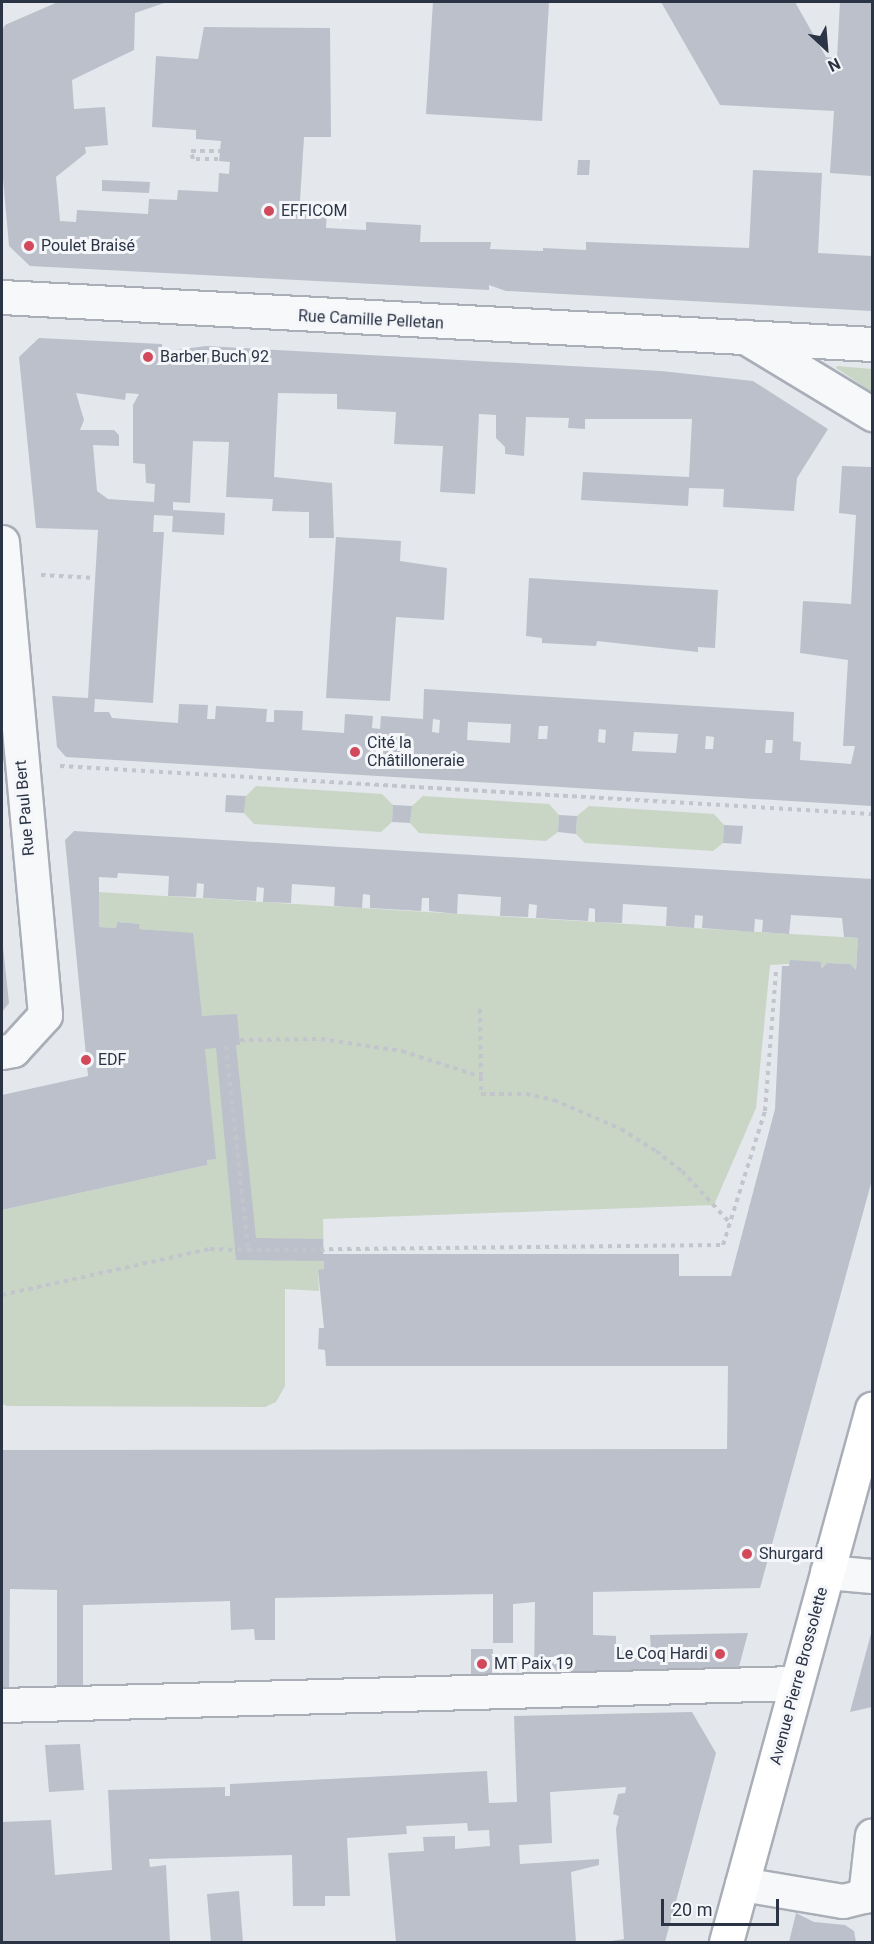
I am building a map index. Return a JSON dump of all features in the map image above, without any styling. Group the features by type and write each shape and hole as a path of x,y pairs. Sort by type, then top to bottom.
{"main road":[{"name":"Avenue Pierre Brossolette","path":"726,1942 873,1409"}],"street":[{"name":"Rue Camille Pelletan","path":"2,297 465,325 741,335 873,344"},
{"name":"Rue Camille Pelletan","path":"741,335 873,414"},
{"name":"Rue Paul Bert","path":"2,542 45,1015 13,1050 2,1052"},
{"path":"827,1572 873,1576"},
{"path":"2,1705 796,1683"},
{"path":"742,1884 843,1901 869,1895 873,1835"}],"path":[{"path":"218,159 194,159 191,150 220,151"},
{"path":"40,575 95,578"},
{"path":"21,764 873,814"},
{"path":"2,1294 210,1249 723,1245 765,1111 776,971"},
{"path":"480,1009 481,1094 526,1094 554,1100 621,1129 682,1171 730,1223"},
{"path":"240,1040 361,1043 436,1059 481,1077"},
{"path":"226,1046 248,1250"}],"green space":[{"path":"837,366 872,369 872,392 836,368"},
{"path":"256,786 382,794 393,805 392,822 381,832 254,824 244,813 246,796"},
{"path":"423,796 549,804 559,815 558,832 546,841 419,833 410,823 412,806"},
{"path":"589,806 714,814 724,825 723,843 713,851 585,843 576,834 577,816"},
{"path":"98,892 858,938 856,970 849,964 827,963 821,969 821,962 770,965 756,1108 714,1205 323,1219 324,1269 318,1271 319,1291 285,1289 285,1386 276,1402 265,1407 7,1406 2,1404 2,1210 207,1165 184,933 139,929 140,924 117,922 116,928 99,927"}],"building":[{"path":"58,2 167,2 135,13 134,50 72,80 74,109 105,107 108,145 85,147 86,153 56,177 60,221 76,222 77,210 148,214 149,199 177,200 178,190 218,192 219,173 229,174 230,162 219,161 221,141 196,139 196,130 152,127 156,56 198,59 204,27 330,28 331,137 304,137 300,201 306,201 306,207 327,209 326,228 366,230 366,222 421,225 420,242 491,242 490,249 586,250 586,242 749,248 753,170 822,173 818,253 872,256 872,311 506,291 489,285 489,290 30,266 9,246 2,167 2,31 5,25"},
{"path":"433,2 549,2 542,121 426,114"},
{"path":"661,2 795,2 826,57 837,58 840,2 872,2 872,176 830,173 834,111 720,105"},
{"path":"578,160 590,160 589,175 577,175"},
{"path":"102,180 150,182 149,193 102,191"},
{"path":"39,338 162,344 162,350 169,351 206,346 661,371 753,381 828,429 797,478 794,511 723,507 724,489 689,488 688,506 581,500 583,472 689,477 692,419 585,419 585,429 568,428 569,418 526,417 524,456 505,454 505,447 496,438 496,415 479,414 475,494 440,492 443,446 394,444 396,412 337,409 337,394 278,393 274,477 332,483 334,538 309,538 309,512 272,511 273,499 226,497 229,442 193,441 190,503 173,502 173,510 225,513 224,535 172,532 173,516 154,515 153,532 164,532 153,703 95,699 94,712 109,712 112,718 178,723 179,704 208,705 207,719 215,719 216,706 267,709 266,722 274,722 274,710 303,711 302,730 344,733 345,714 373,716 372,728 380,729 381,716 423,719 424,689 794,712 793,741 801,742 800,760 851,764 855,746 843,746 848,660 800,653 803,601 851,604 856,515 839,513 842,466 872,467 872,806 66,757 57,747 52,696 88,698 98,530 36,528 19,357","holes":["76,393 125,400 126,393 139,394 133,405 133,463 145,464 146,483 155,484 154,502 108,499 97,491 93,445 119,446 119,435 114,430 80,430 84,420","433,719 440,720 439,733 432,732","468,722 511,724 510,743 467,740","539,726 548,726 547,739 538,739","599,729 606,730 605,743 598,742","634,732 678,734 676,753 632,751","706,736 714,737 713,749 705,749","766,740 773,740 772,753 765,753"]},
{"path":"336,537 401,541 400,561 447,568 444,620 396,617 390,701 326,698"},
{"path":"529,578 718,590 715,648 698,647 698,652 597,641 596,646 542,643 542,638 526,636"},
{"path":"226,795 246,796 244,813 225,812"},
{"path":"393,805 412,806 410,823 392,822"},
{"path":"559,815 577,816 576,834 558,832"},
{"path":"724,825 743,826 741,844 723,843"},
{"path":"74,831 872,879 872,1180 760,1588 593,1592 593,1635 616,1636 616,1651 651,1650 650,1635 748,1633 737,1674 534,1679 535,1602 513,1604 513,1643 493,1643 493,1594 275,1598 275,1640 255,1640 254,1629 231,1630 230,1601 83,1605 83,1690 57,1691 57,1590 10,1589 9,1692 2,1692 2,1450 727,1449 728,1366 326,1366 325,1350 318,1349 319,1328 324,1328 318,1270 324,1269 324,1261 236,1260 216,1048 205,1049 216,1159 207,1160 207,1165 2,1210 2,1095 88,1076 65,840","holes":["118,873 169,876 168,896 196,897 197,883 204,884 203,898 256,901 257,887 264,888 263,902 291,903 292,884 335,887 334,906 362,908 363,894 370,895 370,908 421,911 422,898 429,898 429,911 457,914 458,894 501,897 500,916 528,917 529,904 537,905 536,918 588,921 589,908 595,909 595,922 622,923 623,904 667,907 666,926 694,928 695,915 703,916 702,928 754,932 755,919 763,920 762,932 789,934 791,915 842,918 844,937 858,938 856,970 850,964 827,963 821,969 821,962 790,960 789,966 782,966 775,1109 731,1276 679,1276 679,1254 323,1254 323,1239 256,1238 236,1045 240,1045 237,1014 202,1016 193,933 139,929 140,924 117,922 116,928 99,927 99,877 117,878"]},
{"path":"2,938 9,1003 2,1012"},
{"path":"872,1630 872,1707 850,1712"},
{"name":"MT Paix 19","path":"471,1649 493,1649 492,1680 471,1680"},
{"path":"692,1712 716,1753 665,1942 605,1942 624,1939 616,1829 619,1816 613,1814 618,1794 625,1793 626,1787 550,1792 552,1843 519,1845 520,1864 599,1859 599,1865 571,1872 576,1942 396,1942 388,1853 424,1851 423,1837 455,1836 455,1849 490,1846 489,1830 468,1831 467,1823 406,1826 407,1834 347,1838 350,1896 325,1896 325,1906 293,1906 292,1855 149,1859 150,1867 166,1865 170,1942 2,1942 2,1822 51,1820 55,1875 112,1870 108,1790 225,1787 225,1796 230,1796 230,1784 487,1771 489,1803 517,1802 514,1716"},
{"path":"80,1744 84,1790 49,1792 45,1745"},
{"path":"239,1891 243,1942 211,1942 207,1894"},
{"path":"796,1913 814,1922 845,1925 854,1931 856,1942 789,1942"}],"place":[{"name":"EFFICOM","path":"269,211"},
{"name":"Poulet Braisé","path":"29,246"},
{"name":"Barber Buch 92","path":"148,357"},
{"name":"Cité la Châtilloneraie","path":"355,752"},
{"name":"EDF","path":"86,1060"},
{"name":"Shurgard","path":"747,1554"},
{"name":"Le Coq Hardi","path":"720,1654"},
{"name":"MT Paix 19","path":"482,1664"}]}
